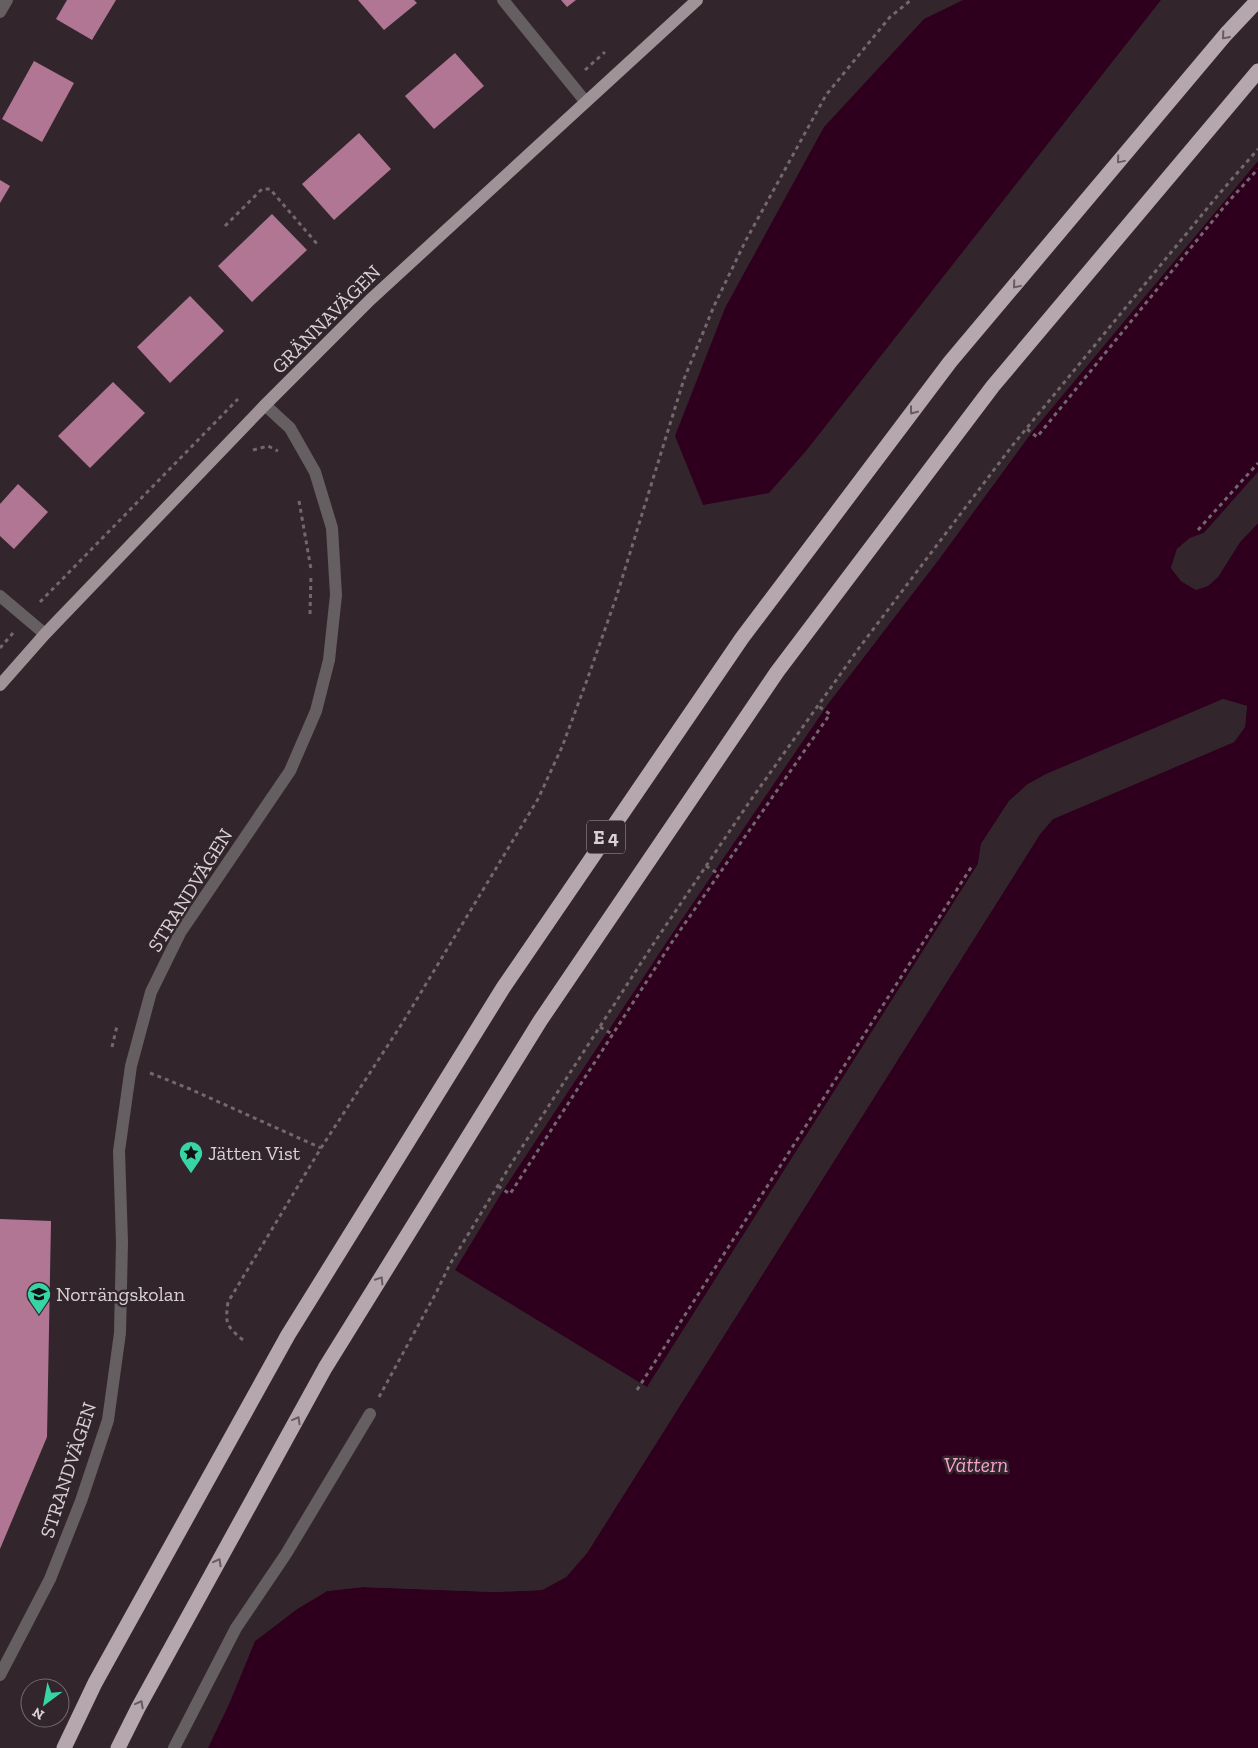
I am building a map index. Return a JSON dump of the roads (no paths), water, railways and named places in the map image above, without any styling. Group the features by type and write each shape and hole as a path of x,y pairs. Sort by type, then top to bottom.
{"highway":[{"name":"E 4","path":"64,1748 95,1683 288,1335 503,988 742,638 950,362 1226,34 1258,0"},
{"name":"E 4","path":"118,1748 138,1708 326,1368 540,1021 749,713 777,672 992,386 1258,71"}],"main road":[{"name":"GRÄNNAVÄGEN","path":"0,685 45,634 370,300 697,0"}],"street":[{"path":"0,12 7,0"},
{"path":"503,0 586,101"},
{"name":"STRANDVÄGEN","path":"0,1675 50,1579 81,1502 108,1420 120,1333 122,1242 119,1151 131,1066 151,992 180,933 290,771 316,710 329,660 336,595 332,528 315,472 290,428 266,405"},
{"path":"0,596 45,634"},
{"path":"174,1748 236,1628 286,1554 370,1414"}],"water":[{"path":"963,0 1161,0 806,451 769,493 703,505 675,436 725,308 824,127 924,19"},
{"name":"Vättern","path":"1258,161 1258,472 1204,533 1190,538 1177,549 1171,568 1181,581 1196,590 1218,577 1240,542 1258,523 1258,1748 208,1748 230,1702 255,1641 297,1609 327,1591 363,1587 494,1592 542,1590 566,1577 587,1553 1040,834 1053,819 1234,742 1245,727 1247,706 1223,699 1028,784 1009,801 981,844 978,864 647,1387 455,1270 504,1189 668,940 828,704 940,558 1032,432"}],"place":[{"name":"Jätten Vist","path":"191,1174"},
{"name":"Norrängskolan","path":"39,1315"}]}
